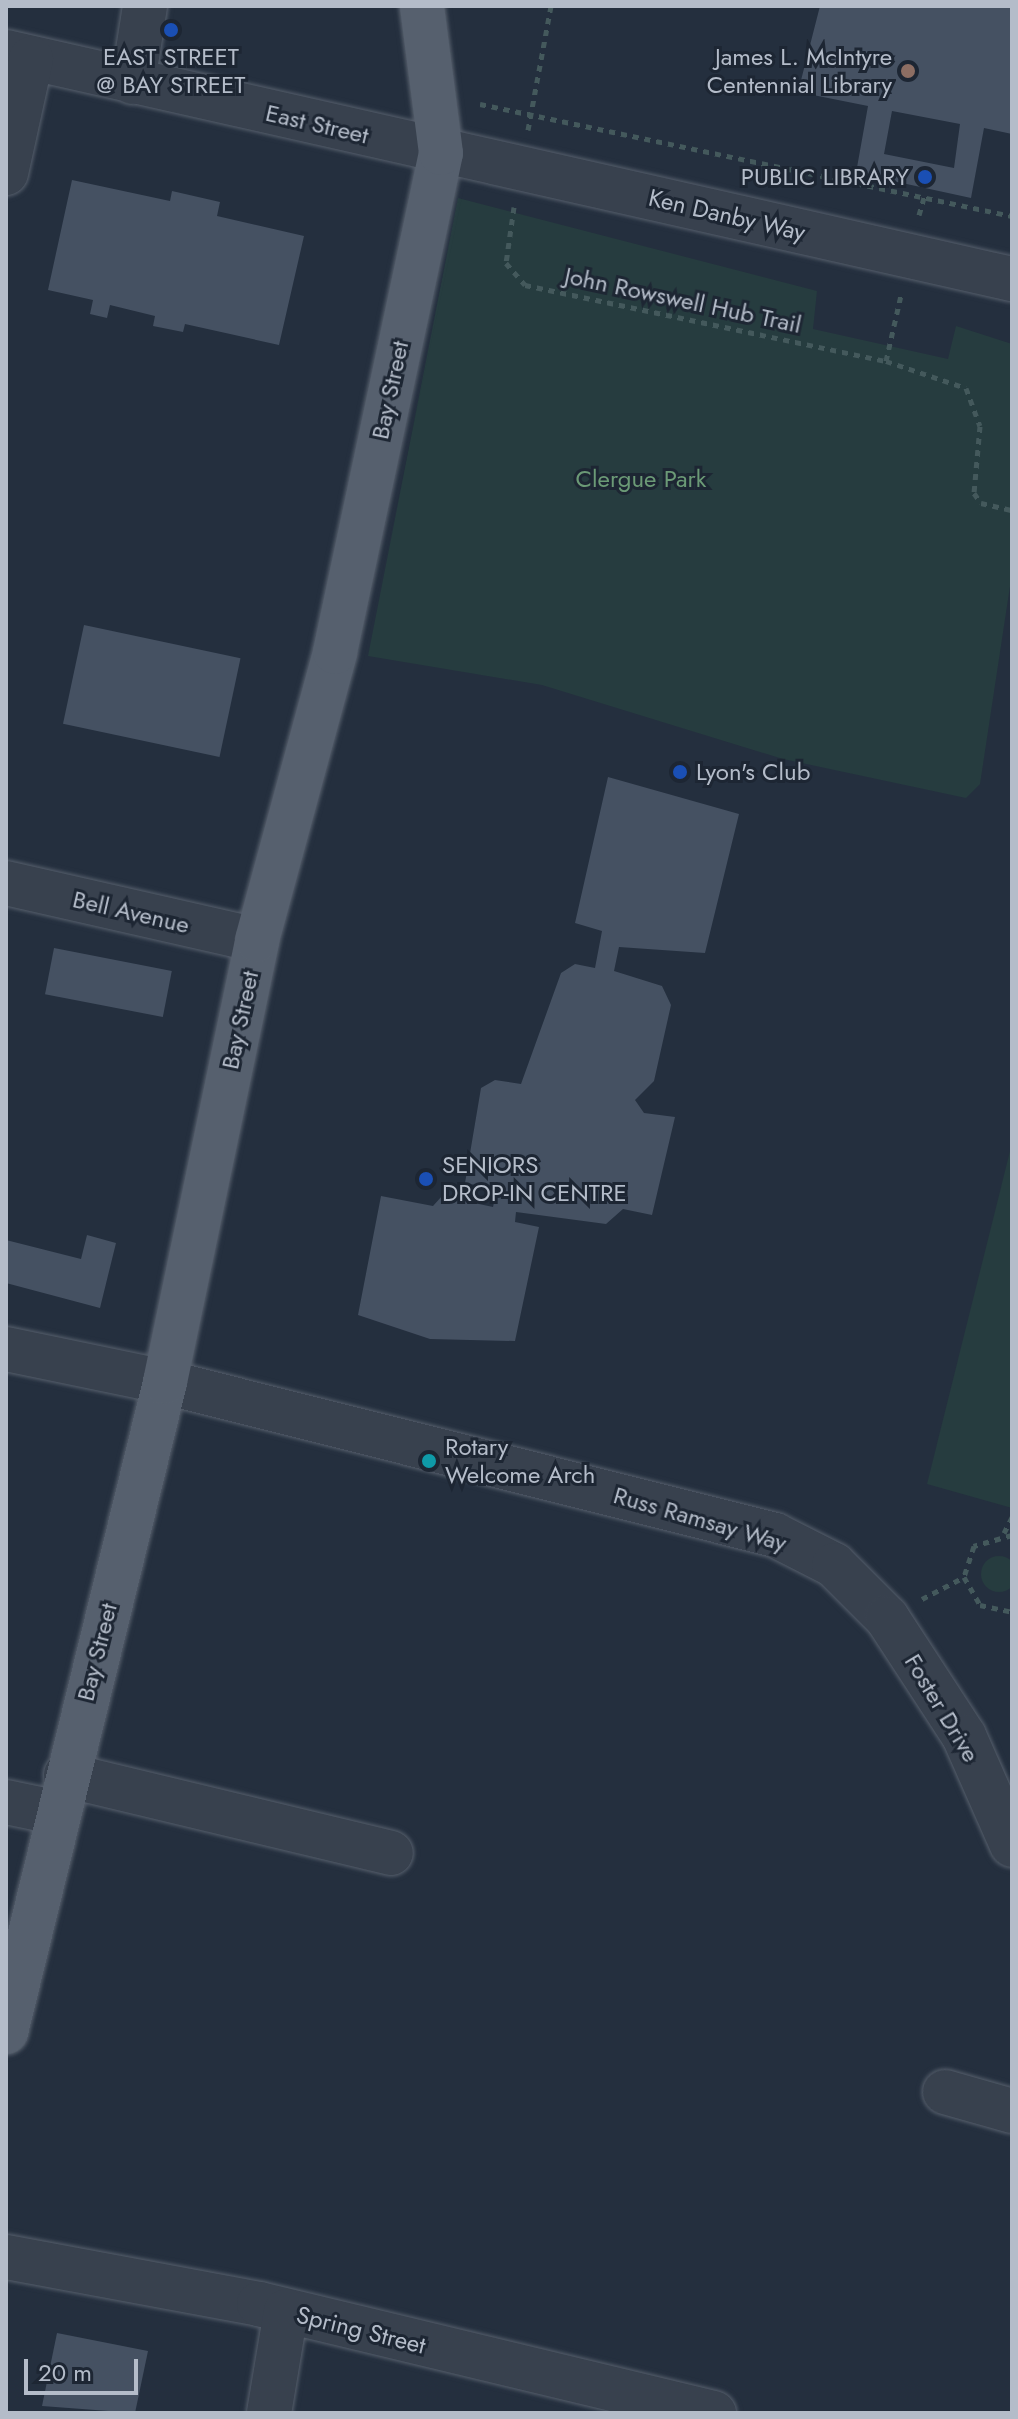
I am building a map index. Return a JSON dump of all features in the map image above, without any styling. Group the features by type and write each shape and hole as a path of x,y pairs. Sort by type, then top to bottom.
{"main road":[{"name":"Bay Street","path":"6,2032 165,1382 257,940 335,652 441,153 422,6"}],"street":[{"path":"133,82 145,6"},
{"path":"6,173 18,56"},
{"name":"East Street","path":"18,56 441,153"},
{"name":"Ken Danby Way","path":"441,153 1012,279"},
{"name":"Bell Avenue","path":"6,883 257,940"},
{"name":"Russ Ramsay Way","path":"6,1349 165,1382 775,1535 834,1565 887,1618"},
{"name":"Foster Drive","path":"887,1618 964,1736 1012,1845"},
{"path":"6,1802 62,1794 391,1853"},
{"path":"945,2092 1012,2111"},
{"name":"Spring Street","path":"6,2257 286,2311 714,2413"},
{"path":"269,2413 286,2311"}],"path":[{"name":"John Rowswell Hub Trail","path":"551,6 519,169 506,263 514,278 951,379 975,400 974,493 981,503 1012,510"},
{"path":"480,104 531,119 1012,216"},
{"path":"1004,1533 1012,1517"},
{"path":"1012,1535 1004,1533 974,1546 964,1577 980,1605 1012,1612"}],"green space":[{"name":"Clergue Park","path":"458,198 817,291 813,329 948,359 956,326 1012,344 1012,573 980,784 966,798 783,759 542,685 368,656"},
{"path":"1012,1143 1012,1508 927,1484"},
{"path":"999,1556 1012,1561 1017,1574 1012,1587 999,1592 986,1587 981,1574 986,1561"}],"building":[{"name":"James L. McIntyre Centennial Library","path":"820,6 1012,6 1012,134 984,128 971,198 856,173 868,106 798,92","holes":["892,111 960,124 954,168 884,154"]},
{"path":"72,180 170,201 172,191 220,202 217,216 304,236 279,345 185,324 183,332 153,326 155,316 110,305 107,318 90,314 93,300 48,290"},
{"path":"84,625 241,658 220,757 63,724"},
{"path":"608,777 739,814 705,953 619,947 614,971 662,986 671,1005 654,1081 635,1100 644,1113 675,1117 652,1215 623,1209 606,1224 516,1212 515,1222 539,1227 515,1341 430,1339 358,1315 381,1196 433,1206 442,1196 493,1207 497,1189 465,1183 481,1088 495,1080 521,1084 561,973 575,964 595,968 602,931 575,923"},
{"path":"54,948 172,971 163,1017 45,994"},
{"path":"87,1235 116,1243 100,1308 6,1283 6,1240 81,1259"},
{"path":"57,2333 148,2351 135,2413 42,2406"}],"place":[{"name":"EAST STREET @ BAY STREET","path":"171,30"},
{"name":"James L. McIntyre Centennial Library","path":"908,71"},
{"name":"PUBLIC LIBRARY","path":"925,177"},
{"name":"Lyon's Club","path":"680,772"},
{"name":"SENIORS DROP-IN CENTRE","path":"426,1179"},
{"name":"Rotary Welcome Arch","path":"429,1461"}]}
